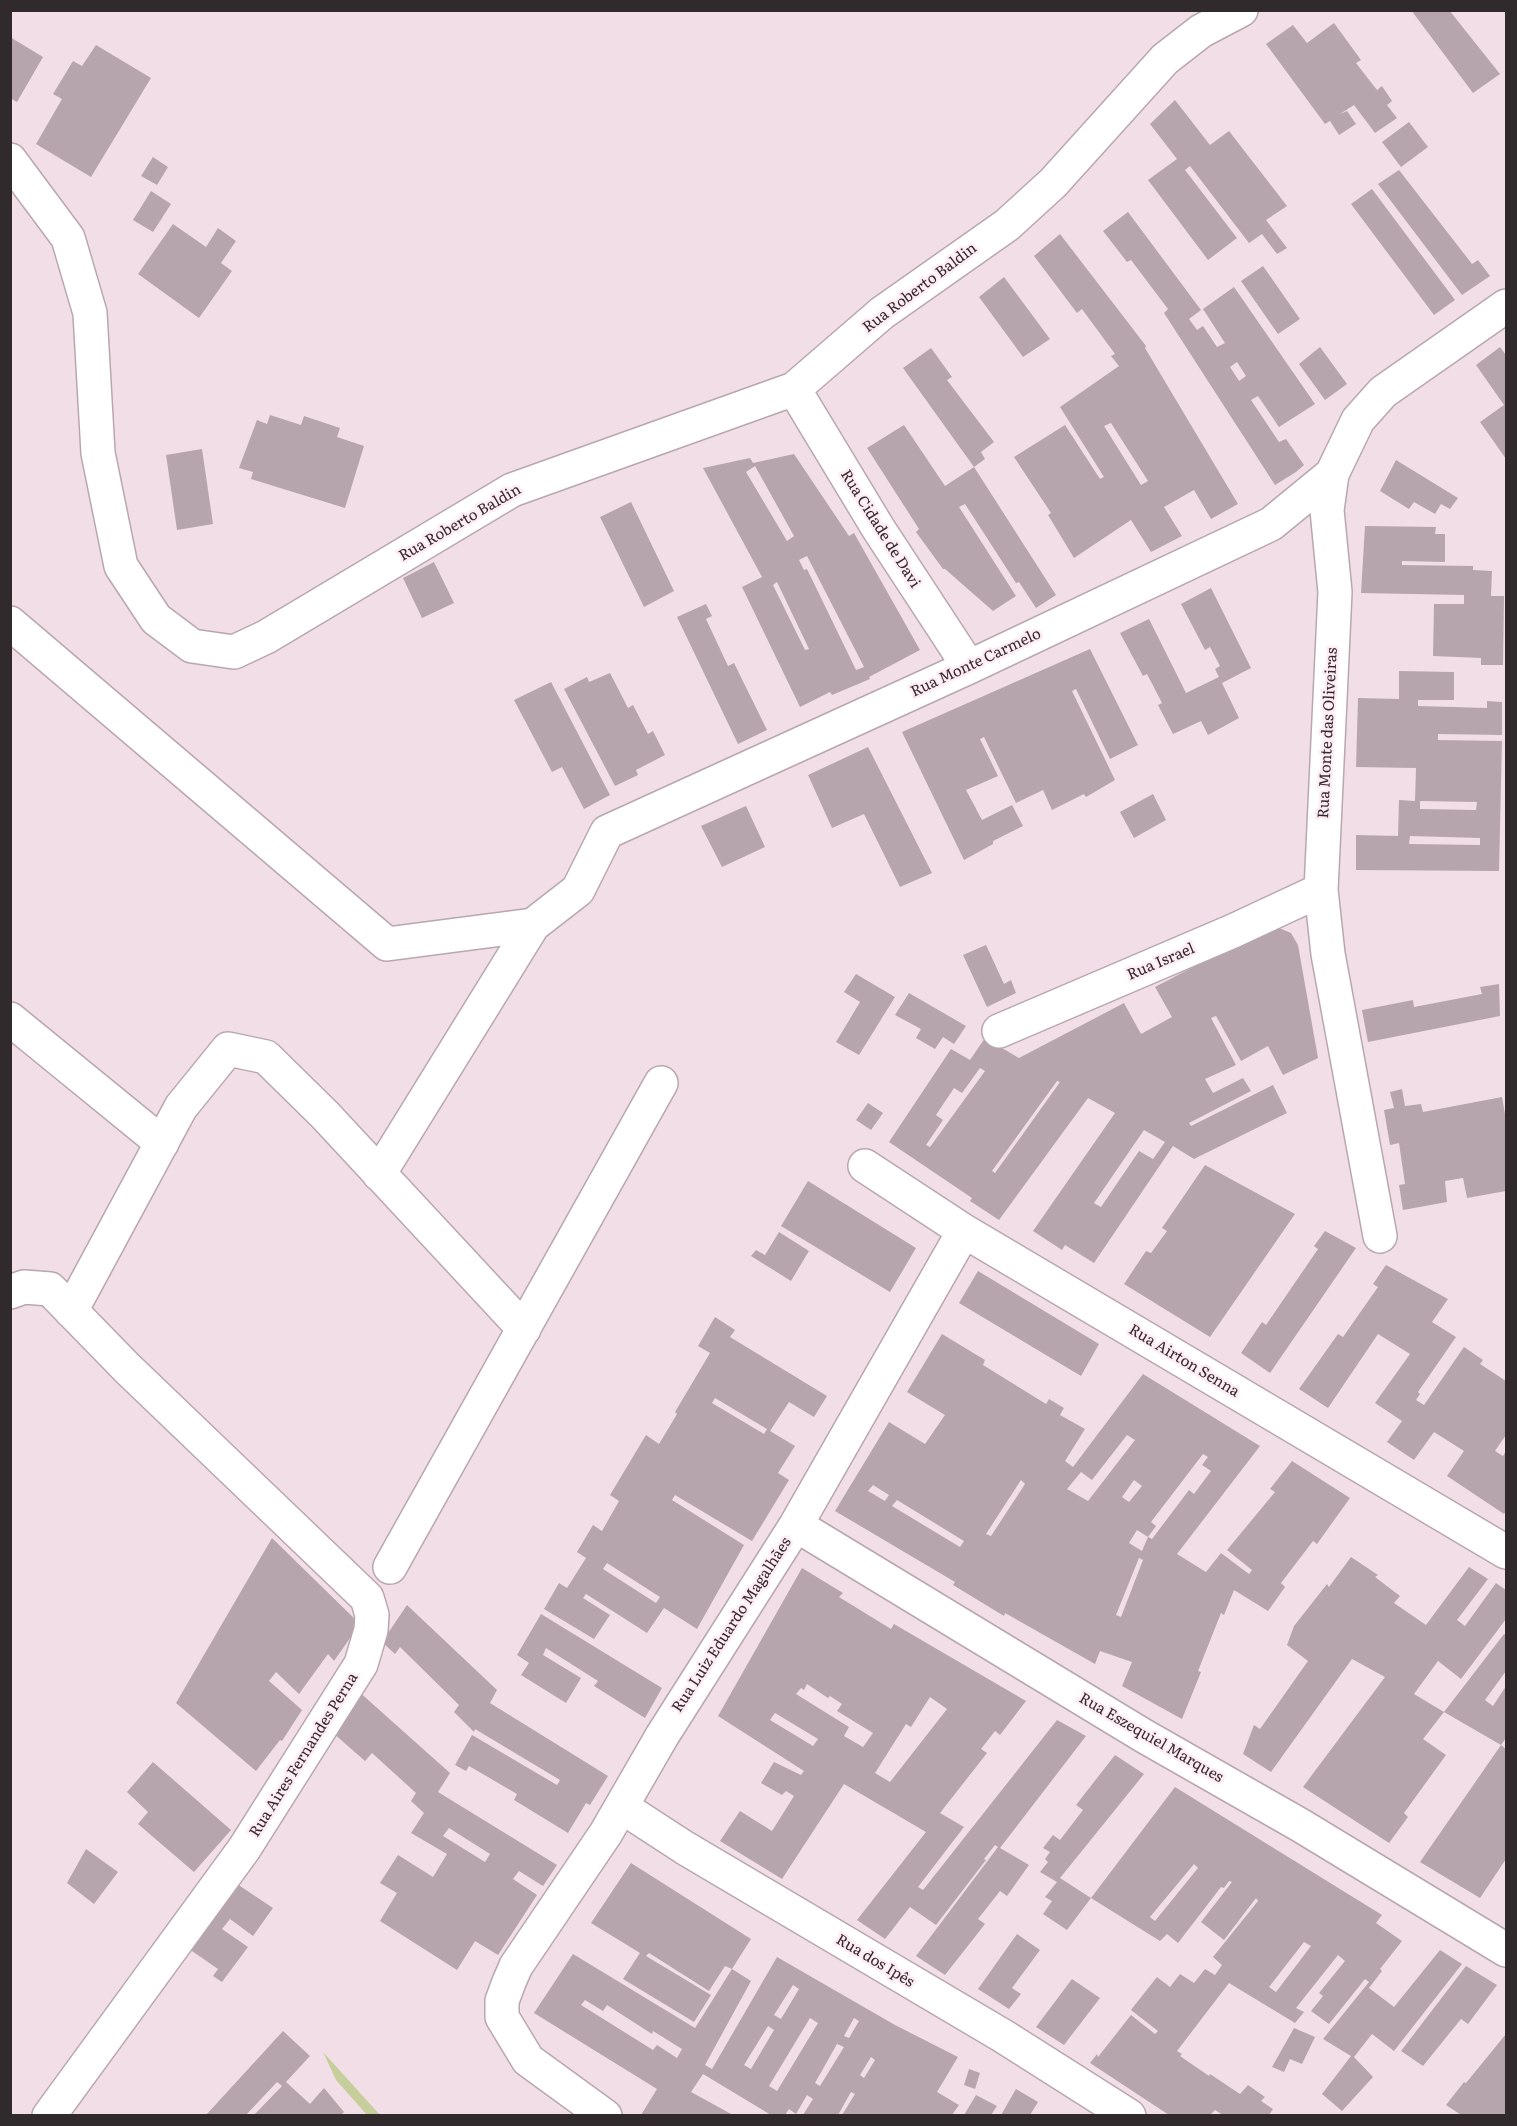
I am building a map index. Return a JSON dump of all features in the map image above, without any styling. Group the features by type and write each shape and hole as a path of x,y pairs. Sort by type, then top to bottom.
{"street":[{"name":"Rua Roberto Baldin","path":"10,160 68,238 90,313 98,453 121,566 156,619 192,646 234,652 266,637 512,490 794,389 882,313 1007,225 1053,183 1165,59 1201,31 1241,10"},
{"name":"Rua Monte das Oliveiras","path":"1380,1236 1328,954 1321,890 1335,591 1328,510 1332,474 1358,420 1383,392 1506,306"},
{"name":"Rua Cidade de Davi","path":"794,389 878,528 969,667"},
{"name":"Rua Monte Carmelo","path":"533,926 578,890 607,832 969,667 1271,524 1332,474"},
{"path":"10,623 387,944 533,926"},
{"name":"Rua Israel","path":"999,1031 1233,931 1321,890"},
{"path":"379,1174 533,926"},
{"path":"10,1019 162,1143"},
{"path":"71,1311 181,1107 228,1049 266,1057 325,1115 524,1329"},
{"path":"390,1567 661,1083"},
{"name":"Rua Airton Senna","path":"865,1166 964,1231 1506,1552"},
{"name":"Rua Luiz Eduardo Magalhães","path":"605,2115 528,2060 502,2017 502,2001 516,1966 606,1833 662,1736 796,1525 964,1231"},
{"name":"Rua Aires Fernandes Perna","path":"10,1292 24,1287 50,1289 127,1368 367,1598 372,1615 361,1664 244,1850 49,2115"},
{"name":"Rua Eszequiel Marques","path":"796,1525 1506,1950"},
{"name":"Rua dos Ipês","path":"622,1807 695,1854 1003,2036 1129,2115"}],"green space":[{"path":"323,2052 380,2115 367,2115 336,2080"}],"building":[{"path":"1411,10 1449,10 1500,74 1473,93"},
{"path":"1334,23 1361,60 1356,63 1377,90 1382,86 1392,101 1387,105 1397,118 1375,133 1354,105 1340,114 1347,111 1356,124 1339,135 1330,121 1325,124 1266,44 1293,25 1307,43"},
{"path":"10,37 43,57 17,102 10,98"},
{"path":"96,45 151,78 91,177 36,144 62,99 53,94 73,61 82,66"},
{"path":"1175,100 1210,145 1229,131 1287,206 1266,220 1287,248 1277,254 1262,234 1249,243 1190,166 1185,170 1237,238 1208,260 1148,180 1177,159 1150,124"},
{"path":"1409,122 1428,147 1401,167 1382,142"},
{"path":"153,157 168,167 157,185 141,176"},
{"path":"1399,170 1472,264 1478,260 1490,276 1462,295 1378,184"},
{"path":"1372,189 1455,300 1434,315 1351,204"},
{"path":"151,191 171,204 153,232 133,220"},
{"path":"1128,212 1201,310 1189,319 1197,330 1203,326 1217,347 1225,343 1203,309 1234,287 1315,404 1279,427 1258,396 1251,400 1279,442 1286,439 1304,465 1296,472 1275,485 1164,313 1168,309 1131,260 1127,262 1103,231","holes":["1237,362 1246,376 1239,381 1230,367"]},
{"path":"173,224 206,247 218,228 236,241 221,263 232,271 199,318 138,274"},
{"path":"1060,234 1146,346 1145,348 1238,504 1211,519 1194,490 1164,507 1182,536 1151,552 1131,520 1074,558 1048,515 1051,513 1014,457 1065,425 1100,479 1104,477 1060,407 1119,366 1111,356 1115,354 1082,309 1077,313 1034,256","holes":["1111,423 1148,481 1141,485 1104,426"]},
{"path":"1263,266 1300,319 1278,334 1241,281"},
{"path":"1004,277 1050,339 1023,357 979,297"},
{"path":"1320,347 1347,384 1325,400 1299,364"},
{"path":"1500,347 1506,355 1506,459 1480,422 1504,405 1476,365"},
{"path":"931,348 952,377 947,380 994,442 981,452 985,459 974,467 903,368"},
{"path":"270,415 301,425 304,416 340,428 337,437 364,446 345,508 251,479 253,472 239,468 257,420 267,424"},
{"path":"904,425 945,486 974,467 1056,595 1036,608 1019,582 1016,583 965,504 959,507 1016,596 993,611 943,569 916,532 919,529 867,448"},
{"path":"202,449 213,524 177,530 166,455"},
{"path":"794,454 849,536 854,533 920,650 869,677 870,679 832,695 830,692 800,707 742,587 762,577 703,468 750,458 753,463","holes":["755,466 794,536 787,541 746,472","807,556 864,667 856,670 807,569 804,570 799,560","777,582 809,649 805,650 773,585"]},
{"path":"1396,460 1458,498 1450,509 1441,504 1435,514 1414,502 1409,509 1380,491"},
{"path":"631,502 674,591 644,607 600,517"},
{"path":"1365,526 1436,527 1435,534 1445,534 1445,562 1402,561 1402,565 1473,566 1473,570 1492,571 1491,596 1504,596 1503,665 1481,665 1481,658 1433,656 1434,604 1464,604 1464,595 1361,593"},
{"path":"434,562 454,603 422,618 403,578"},
{"path":"1211,588 1251,668 1222,683 1239,718 1208,735 1201,721 1173,734 1158,705 1162,703 1147,674 1143,676 1120,633 1149,619 1186,693 1219,677 1215,669 1220,666 1210,647 1205,650 1181,604"},
{"path":"706,604 712,616 706,619 728,666 734,663 767,730 738,744 677,617"},
{"path":"1090,649 1138,745 1110,759 1076,689 1072,691 1115,780 1086,797 1084,794 1052,810 1043,790 1016,803 984,737 980,739 998,776 966,790 982,820 1012,805 1023,826 993,841 993,844 964,860 902,732"},
{"path":"1399,671 1454,672 1454,700 1418,700 1418,706 1487,708 1487,701 1502,702 1502,735 1438,734 1438,740 1502,741 1499,871 1356,870 1356,835 1398,836 1399,800 1415,801 1416,768 1356,767 1358,698 1399,699","holes":["1420,801 1477,802 1476,810 1420,809","1410,836 1480,838 1480,845 1409,844"]},
{"path":"610,673 628,708 633,705 648,734 653,731 665,755 636,770 638,775 615,786 564,689 587,677 589,682"},
{"path":"551,682 610,795 584,809 562,767 552,772 514,700"},
{"path":"868,747 932,873 900,887 864,814 832,828 808,775"},
{"path":"1153,794 1166,820 1134,838 1120,812"},
{"path":"746,806 765,847 722,867 701,826"},
{"path":"1279,928 1291,933 1298,945 1318,1058 1283,1075 1268,1046 1241,1061 1216,1016 1211,1018 1236,1065 1205,1079 1213,1093 1243,1078 1251,1091 1189,1123 1191,1126 1273,1085 1287,1113 1194,1159 1173,1146 1094,1263 1065,1245 1062,1250 1033,1231 1115,1113 1088,1098 999,1220 970,1201 972,1198 889,1142 951,1049 970,1060 985,1038 1019,1058 1124,1003 1141,1034 1172,1017 1155,987 1216,955 1215,952","holes":["980,1068 985,1071 930,1147 926,1145 943,1120 936,1115 954,1088 962,1093","1057,1081 1060,1082 995,1173 992,1171","1144,1130 1165,1142 1153,1159 1139,1151 1101,1207 1094,1203"]},
{"path":"986,945 1004,984 1011,980 1016,993 987,1007 963,955"},
{"path":"856,974 895,997 859,1055 836,1042 860,1002 844,992"},
{"path":"1499,984 1500,1016 1368,1042 1362,1010 1413,1000 1414,1007 1482,994 1480,987"},
{"path":"909,993 966,1026 954,1044 943,1037 935,1049 916,1038 921,1029 895,1015"},
{"path":"1402,1089 1405,1106 1421,1104 1423,1112 1502,1097 1506,1120 1506,1191 1467,1198 1463,1178 1445,1181 1447,1202 1403,1210 1399,1185 1405,1184 1399,1143 1390,1145 1384,1110 1394,1108 1390,1092"},
{"path":"868,1103 883,1113 871,1130 856,1120"},
{"path":"1205,1165 1295,1214 1210,1337 1124,1284 1146,1251 1151,1253 1167,1231 1162,1228"},
{"path":"808,1181 916,1248 890,1292 781,1226"},
{"path":"1325,1231 1356,1248 1270,1373 1241,1353 1262,1322 1266,1325 1318,1249 1314,1246"},
{"path":"779,1232 809,1251 791,1281 751,1256 756,1250 765,1255"},
{"path":"1386,1265 1448,1299 1432,1322 1456,1337 1418,1392 1420,1394 1416,1400 1424,1405 1464,1347 1483,1360 1480,1364 1506,1381 1506,1435 1495,1451 1503,1456 1506,1451 1506,1511 1504,1514 1447,1476 1464,1451 1434,1432 1414,1460 1387,1442 1402,1421 1375,1403 1410,1354 1378,1334 1328,1408 1299,1389 1338,1334 1343,1337 1378,1287 1373,1284"},
{"path":"978,1271 1099,1344 1081,1376 959,1303"},
{"path":"715,1317 735,1330 730,1337 827,1396 814,1417 789,1402 770,1431 795,1446 778,1473 789,1480 752,1541 675,1495 672,1500 744,1545 697,1629 664,1608 647,1633 586,1594 583,1598 610,1615 594,1639 544,1609 559,1583 567,1588 586,1558 577,1552 593,1525 602,1531 619,1501 610,1495 646,1435 659,1444 677,1414 675,1412 710,1353 698,1346","holes":["715,1398 767,1429 764,1434 712,1403","607,1563 660,1597 656,1603 603,1569"]},
{"path":"942,1334 985,1360 983,1365 1046,1404 1049,1399 1064,1408 1060,1415 1085,1429 1065,1461 1073,1467 1143,1374 1260,1446 1177,1554 1206,1572 1221,1553 1249,1574 1252,1570 1227,1550 1275,1492 1270,1489 1292,1461 1350,1498 1317,1544 1313,1541 1281,1583 1285,1587 1268,1611 1234,1590 1224,1615 1221,1613 1182,1719 1122,1686 1132,1662 1100,1651 1095,1664 1005,1613 1004,1616 953,1585 955,1582 835,1511 889,1422 925,1444 945,1415 907,1392","holes":["1127,1435 1135,1440 1088,1501 1067,1489 1081,1472 1092,1480","1203,1454 1208,1457 1202,1465 1211,1471 1194,1494 1189,1490 1152,1539 1148,1537 1156,1526 1151,1522","1021,1480 1025,1484 991,1536 986,1534","1134,1480 1142,1486 1129,1502 1122,1497","873,1485 889,1495 885,1501 868,1491","897,1500 964,1541 960,1547 892,1506","1137,1530 1148,1537 1142,1551 1129,1543","1139,1558 1143,1560 1121,1617 1116,1615"]},
{"path":"272,1538 360,1624 334,1661 328,1654 299,1694 276,1672 269,1681 302,1710 282,1741 280,1740 256,1771 176,1703"},
{"path":"1351,1557 1378,1575 1375,1577 1400,1596 1394,1603 1426,1625 1469,1567 1488,1579 1457,1620 1465,1626 1496,1583 1506,1590 1506,1619 1461,1679 1438,1661 1414,1694 1444,1712 1423,1739 1446,1755 1404,1813 1408,1817 1389,1843 1303,1787 1385,1677 1352,1659 1271,1772 1243,1754 1254,1725 1260,1729 1308,1661 1287,1645 1294,1626 1327,1584 1329,1587"},
{"path":"802,1568 843,1593 839,1597 891,1629 894,1624 1026,1701 1000,1735 995,1731 981,1749 987,1753 940,1813 964,1827 918,1887 923,1890 1057,1720 1086,1736 1000,1848 1029,1865 1007,1896 1000,1891 978,1919 985,1924 945,1975 916,1956 998,1847 995,1845 936,1925 910,1907 885,1939 857,1920 926,1832 844,1784 782,1879 720,1841 740,1811 772,1831 794,1796 786,1791 782,1795 761,1783 774,1762 801,1775 804,1771 718,1716","holes":["807,1684 842,1704 837,1711 873,1733 863,1747 844,1736 849,1727 796,1694 801,1688 804,1690","930,1697 947,1709 890,1782 875,1773 906,1724 911,1727","775,1713 818,1739 813,1746 770,1720"]},
{"path":"407,1605 497,1690 490,1703 608,1776 590,1805 586,1803 568,1833 514,1800 517,1794 469,1766 466,1771 455,1765 472,1735 557,1785 560,1780 475,1729 474,1732 454,1712 459,1705 400,1647 395,1654 382,1642"},
{"path":"541,1614 662,1688 645,1718 594,1686 598,1681 546,1648 543,1655 581,1678 566,1703 521,1675 529,1663 517,1655"},
{"path":"1504,1634 1506,1635 1506,1671 1485,1700 1493,1706 1506,1686 1506,1738 1501,1745 1444,1712"},
{"path":"357,1690 450,1773 438,1792 557,1865 543,1886 519,1871 513,1879 537,1895 498,1955 475,1941 457,1970 380,1921 397,1893 380,1883 398,1855 433,1877 447,1854 411,1833 424,1813 411,1801 416,1793 372,1753 365,1761 332,1732","holes":["449,1828 490,1854 485,1862 443,1836"]},
{"path":"1501,1745 1506,1749 1506,1859 1480,1898 1420,1862"},
{"path":"1115,1755 1144,1774 1060,1878 1091,1898 1067,1930 1043,1914 1052,1901 1045,1897 1057,1882 1040,1872 1048,1862 1045,1859 1050,1852 1043,1848 1053,1835 1060,1840 1083,1810 1076,1805"},
{"path":"153,1762 231,1830 194,1872 138,1824 148,1812 127,1792"},
{"path":"1175,1787 1382,1915 1376,1923 1402,1941 1380,1969 1382,1971 1369,1988 1394,2007 1440,1950 1462,1964 1394,2051 1372,2034 1354,2057 1373,2077 1342,2111 1322,2094 1351,2056 1323,2039 1369,1982 1365,1979 1329,2024 1311,2011 1323,1996 1319,1993 1345,1961 1338,1955 1296,2008 1304,2012 1295,2023 1229,1983 1177,2051 1182,2054 1180,2056 1209,2076 1210,2074 1240,2094 1248,2085 1265,2097 1261,2101 1273,2109 1269,2115 1223,2115 1215,2110 1210,2115 1169,2115 1090,2063 1097,2054 1098,2057 1131,2015 1155,2034 1158,2031 1131,2010 1134,2006 1157,1977 1170,1987 1180,1974 1194,1983 1205,1969 1215,1975 1222,1965 1213,1957 1258,1901 1256,1898 1224,1940 1201,1922 1232,1882 1229,1881 1224,1888 1221,1887 1178,1943 1167,1934 1160,1941 1091,1898","holes":["1194,1864 1198,1868 1155,1921 1150,1917","1304,1942 1311,1946 1276,1992 1269,1987"]},
{"path":"86,1849 118,1872 94,1904 67,1883"},
{"path":"631,1863 751,1939 732,1969 725,1966 709,1991 649,1953 646,1956 711,1995 694,2022 623,1979 640,1953 591,1923"},
{"path":"237,1884 273,1908 253,1936 230,1919 222,1929 248,1947 222,1982 213,1976 218,1969 189,1949"},
{"path":"1017,1934 1040,1950 1012,1988 1021,1994 1009,2009 978,1989"},
{"path":"573,1954 695,2028 732,1969 751,1981 705,2065 712,2069 777,1957 895,2025 958,2057 937,2092 959,2105 952,2115 842,2115 855,2094 851,2092 838,2115 803,2115 813,2099 807,2095 796,2114 789,2109 785,2115 771,2115 703,2074 691,2092 733,2115 641,2115 657,2089 534,2013","holes":["793,1985 799,1989 781,2019 774,2015","585,2000 603,2011 607,2005 652,2034 653,2031 682,2049 677,2058 657,2045 653,2050 581,2005","810,2018 818,2023 777,2091 769,2086","854,2018 859,2021 849,2038 844,2036","768,2026 774,2030 751,2069 744,2065","837,2044 844,2047 820,2086 815,2083","871,2057 875,2060 864,2078 860,2075"]},
{"path":"1466,1966 1497,1985 1468,2024 1461,2019 1423,2066 1401,2051"},
{"path":"1072,1979 1100,1998 1064,2045 1036,2027"},
{"path":"1294,2028 1315,2037 1302,2064 1290,2059 1284,2072 1272,2067"},
{"path":"283,2031 310,2056 286,2082 310,2104 324,2088 344,2112 341,2115 254,2115 282,2086 277,2082 246,2115 206,2115"},
{"path":"1506,2034 1506,2115 1461,2115 1446,2105 1464,2082 1466,2083"},
{"path":"969,2069 980,2073 975,2089 964,2085"},
{"path":"1016,2089 1038,2102 1030,2115 1001,2115"},
{"path":"976,2095 997,2106 991,2115 964,2115"}]}
